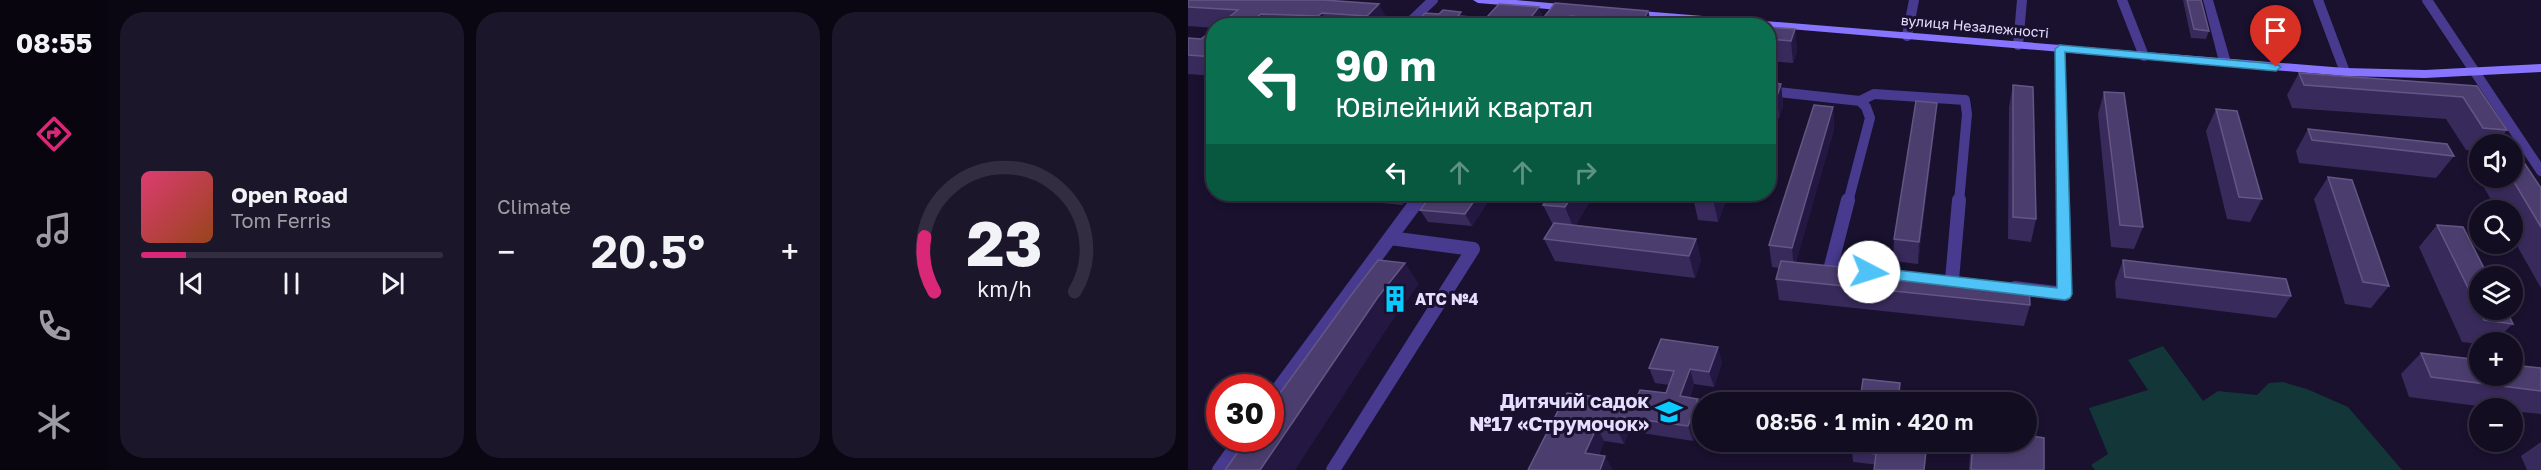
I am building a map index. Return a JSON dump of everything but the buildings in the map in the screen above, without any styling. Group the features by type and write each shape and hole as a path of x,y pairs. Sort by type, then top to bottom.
{"main road":[{"path":"1478,0 1511,1 1558,12 1585,9"},
{"name":"вулиця Незалежності","path":"1620,12 1692,18"},
{"name":"вулиця Незалежності","path":"1776,25 2345,72 2474,72 2541,68"}],"street":[{"path":"1414,18 1432,0"},
{"path":"1907,36 1914,0"},
{"path":"2018,45 2022,0"},
{"path":"2122,0 2144,56"},
{"path":"2208,0 2225,62"},
{"path":"2318,0 2345,72"},
{"path":"2427,0 2474,72 2492,94 2541,171"},
{"path":"1997,286 2065,294 2060,49"},
{"path":"1776,92 1860,101 1874,94 1965,100 1952,280"},
{"path":"1860,101 1866,107 1870,118 1831,266 1860,271"},
{"path":"1284,381 1418,201"},
{"path":"1333,470 1473,249 1390,238"},
{"path":"1219,470 1232,452"}],"green space":[{"path":"2163,346 2203,401 2218,391 2257,395 2269,383 2283,382 2307,389 2348,407 2402,470 2095,470 2091,465 2108,454 2089,408 2148,390 2128,360"}],"place":[{"name":"АТС №4","path":"1395,299"},
{"name":"Дитячий садок №17 «Струмочок»","path":"1669,412"}],"route":[{"path":"1869,272 2065,294 2060,49 2276,67"}]}
